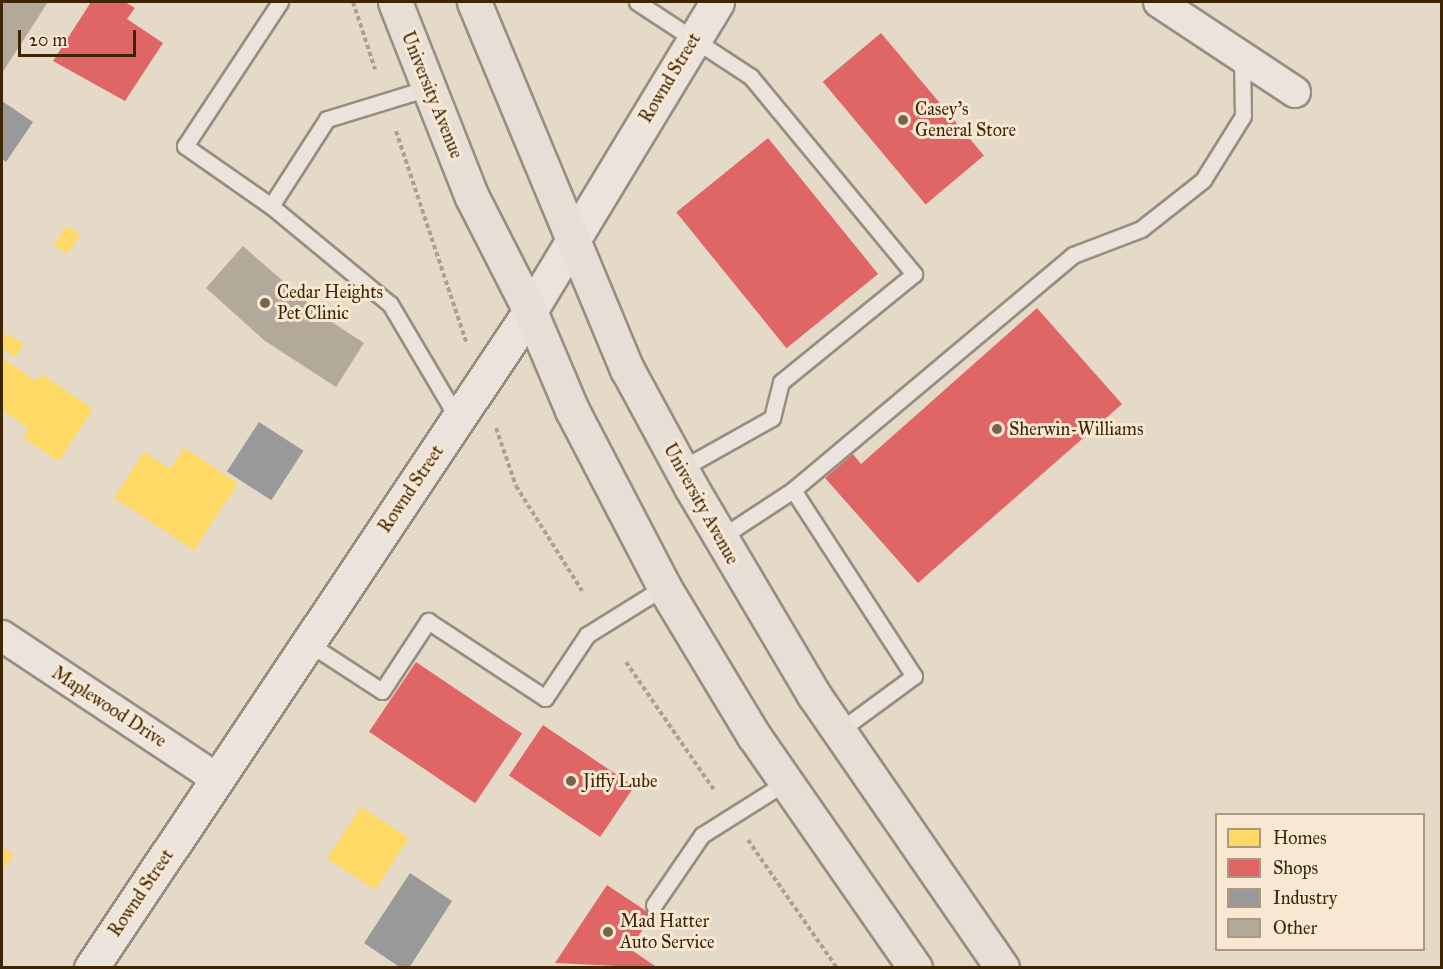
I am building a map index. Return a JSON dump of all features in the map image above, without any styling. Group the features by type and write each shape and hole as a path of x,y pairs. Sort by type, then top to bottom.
{"main road":[{"name":"University Avenue","path":"395,2 472,197 530,311 572,410 664,587 786,782 915,968"},
{"name":"University Avenue","path":"474,2 575,235 627,369 681,469 720,538 838,731 1002,968"}],"street":[{"name":"Rownd Street","path":"91,968 530,311 717,2"},
{"path":"1159,2 1295,92"},
{"name":"Maplewood Drive","path":"2,636 217,779"}],"lane":[{"path":"280,2 185,146 271,206 390,304 458,419"},
{"path":"638,2 751,77 914,274 781,382 772,418 681,469"},
{"path":"720,538 792,490 1073,255 1140,229 1203,180 1243,116 1242,57"},
{"path":"271,206 327,118 428,88"},
{"path":"792,490 914,676 838,731"},
{"path":"308,643 382,691 428,621 545,698 586,635 664,587"},
{"path":"654,905 702,835 786,782"}],"path":[{"path":"353,2 375,69"},
{"path":"626,662 714,790"},
{"path":"748,839 837,968"}],"building: Homes":[{"path":"67,226 80,235 67,254 54,245"},
{"path":"5,333 24,344 15,357 2,348"},
{"path":"2,358 36,381 41,374 93,409 59,461 23,438 29,429 2,410"},
{"path":"184,448 238,483 194,550 114,498 144,452 170,469"},
{"path":"361,807 409,838 375,890 327,859"},
{"path":"2,846 13,854 2,872"}],"building: Shops":[{"path":"91,2 125,2 135,8 127,19 163,43 125,101 53,61"},
{"path":"881,33 984,156 926,204 823,82"},
{"path":"768,138 878,274 786,348 676,212"},
{"name":"Sherwin-Williams","path":"1037,308 1122,404 918,583 825,478 853,454 861,464"},
{"path":"416,662 522,734 475,803 369,732"},
{"name":"Jiffy Lube","path":"543,725 634,787 600,837 509,776"},
{"name":"Mad Hatter Auto Service","path":"607,885 652,915 630,949 658,968 555,963"}],"building: Industry":[{"path":"2,101 33,122 6,162 2,159"},
{"path":"259,422 303,451 271,500 227,471"},
{"path":"410,873 452,901 409,968 401,968 364,943"}],"building: Other":[{"path":"2,2 48,2 2,73"},
{"name":"Cedar Heights Pet Clinic","path":"243,246 324,317 364,343 336,387 265,341 206,288"}],"place":[{"name":"Casey's General Store","path":"903,120"},
{"name":"Cedar Heights Pet Clinic","path":"265,303"},
{"name":"Sherwin-Williams","path":"997,429"},
{"name":"Jiffy Lube","path":"571,781"},
{"name":"Mad Hatter Auto Service","path":"608,932"}]}
